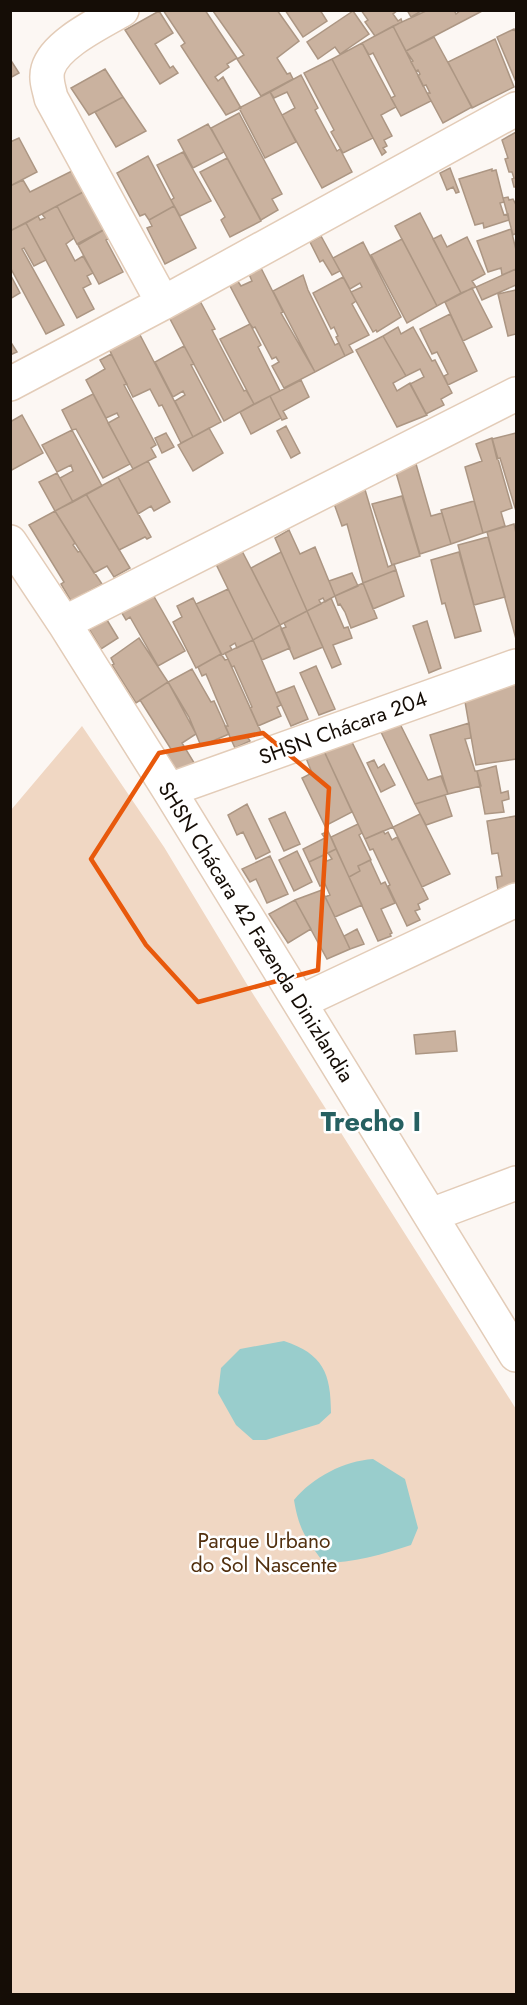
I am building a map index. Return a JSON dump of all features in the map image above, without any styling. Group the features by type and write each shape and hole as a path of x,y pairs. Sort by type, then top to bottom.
{"street":[{"path":"122,10 80,35 62,50 48,68 47,80 51,98 163,303"},
{"path":"10,384 163,303 516,109"},
{"path":"64,623 516,394"},
{"name":"SHSN Chácara 42 Fazenda Dinizlandia","path":"10,542 169,790 516,1355"},
{"name":"SHSN Chácara 204","path":"169,790 516,666"},
{"path":"300,1002 516,900"},
{"path":"431,1215 516,1183"}],"highlighted area":[{"path":"263,733 329,788 318,970 198,1002 146,945 91,859 159,753"}],"green space":[{"name":"Parque Urbano do Sol Nascente","path":"82,726 164,847 248,986 516,1409 516,1994 11,1994 11,810"}],"water":[{"path":"284,1341 308,1352 322,1367 329,1387 331,1413 319,1424 266,1440 253,1440 236,1425 218,1393 221,1368 240,1349"},
{"path":"373,1459 405,1479 418,1528 411,1545 368,1557 324,1563 304,1534 294,1500 320,1477 351,1463"}],"building":[{"path":"163,10 205,10 237,58 227,64 229,67 215,77 218,81 223,77 241,108 226,115 181,46 185,43"},
{"path":"277,10 299,41 277,58 293,79 261,96 237,59 244,55 213,11"},
{"path":"285,10 320,10 327,21 303,37"},
{"path":"361,10 398,10 393,14 398,21 401,19 402,22 375,36 365,22 368,20"},
{"path":"407,10 423,10 411,17"},
{"path":"428,10 454,10 456,14 461,10 484,10 406,51 393,26"},
{"path":"159,11 173,33 155,44 170,68 173,66 178,73 160,84 125,30"},
{"path":"353,11 369,34 340,54 335,47 318,59 307,42"},
{"path":"393,26 431,101 401,116 391,98 395,96 373,53 369,55 362,43"},
{"path":"514,29 516,32 516,82 497,37"},
{"path":"434,37 472,107 443,123 427,93 430,93 426,85 423,86 418,76 420,74 418,70 416,71 406,51"},
{"path":"495,39 514,87 472,108 448,62"},
{"path":"362,43 396,107 381,115 392,136 384,140 387,146 383,148 386,152 382,155 332,59"},
{"path":"10,59 19,73 10,78"},
{"path":"332,59 373,138 343,153 331,132 334,130 304,73"},
{"path":"105,69 123,97 89,115 71,88"},
{"path":"301,75 318,108 315,110 337,151 340,149 352,172 322,188 282,115 295,108 287,92 274,98 270,92"},
{"path":"270,92 296,142 265,158 239,108"},
{"path":"123,97 146,131 116,147 95,112"},
{"path":"239,113 282,194 272,199 278,210 261,220 211,128"},
{"path":"208,124 224,152 193,168 178,140"},
{"path":"516,132 516,187 514,187 512,179 514,178 512,172 509,172 505,159 508,158 502,140"},
{"path":"19,138 37,172 10,186 10,142"},
{"path":"183,152 211,201 180,216 171,200 174,198 157,165"},
{"path":"148,156 174,206 149,220 145,214 140,216 117,173"},
{"path":"227,158 261,221 230,237 221,220 225,217 200,172"},
{"path":"450,168 459,192 456,193 453,187 447,190 440,173"},
{"path":"492,169 492,171 496,170 504,202 500,203 504,215 508,214 509,220 484,228 483,223 475,225 459,179"},
{"path":"72,171 87,190 10,231 10,186 23,180 30,192"},
{"path":"87,190 107,228 77,244 57,206"},
{"path":"508,197 509,200 513,199 516,205 516,233 513,235 503,198"},
{"path":"57,206 74,238 66,244 75,261 83,256 93,273 87,276 91,284 83,288 94,309 77,318 26,223 38,216 40,220 45,218 42,214"},
{"path":"174,206 196,248 165,264 147,228 152,226 149,220"},
{"path":"420,213 461,293 437,306 395,226"},
{"path":"26,223 46,260 34,266 24,248 22,249 64,325 46,334 10,267 10,231"},
{"path":"107,228 112,237 106,240 123,272 99,284 78,245"},
{"path":"511,229 516,250 516,269 502,275 501,268 488,272 477,241"},
{"path":"441,235 447,247 467,237 485,274 472,281 476,287 461,293 433,239"},
{"path":"321,236 340,271 332,275 323,260 320,262 310,242"},
{"path":"402,239 437,306 407,323 371,255"},
{"path":"363,242 401,317 377,332 376,330 373,332 351,292 362,287 360,283 350,289 333,258"},
{"path":"261,268 283,312 281,313 315,372 284,388 272,366 279,362 276,357 272,359 229,284 237,280 241,286 252,281 249,274"},
{"path":"516,269 516,285 482,300 476,287"},
{"path":"10,274 20,293 10,299"},
{"path":"303,275 335,345 339,343 345,356 315,372 273,291"},
{"path":"343,277 356,301 352,304 369,335 349,345 353,352 345,356 334,327 331,329 313,293"},
{"path":"472,288 492,327 463,341 445,302"},
{"path":"516,290 516,334 508,336 498,294"},
{"path":"200,301 215,329 212,330 244,391 246,390 254,404 224,421 169,317"},
{"path":"450,314 477,371 448,385 444,376 448,374 437,352 432,354 420,329"},
{"path":"250,324 261,345 258,347 280,391 254,404 220,339"},
{"path":"398,327 401,334 413,327 432,361 435,360 452,393 441,399 444,405 426,414 410,384 424,377 420,369 406,376 383,336"},
{"path":"139,333 193,437 181,443 162,405 159,406 150,389 133,397 109,349"},
{"path":"383,336 406,376 393,383 397,391 410,383 427,415 397,427 356,350"},
{"path":"10,341 17,352 10,355"},
{"path":"184,346 194,364 191,365 221,422 193,437 175,401 185,395 183,391 173,397 155,362"},
{"path":"111,354 127,384 124,385 156,445 151,448 156,457 133,469 108,423 119,417 117,413 106,418 86,380 105,369 100,360"},
{"path":"301,380 309,397 283,411 287,418 282,420 270,396"},
{"path":"93,394 130,464 103,478 76,429 72,430 62,410"},
{"path":"270,396 281,418 251,434 240,412"},
{"path":"22,415 43,453 10,471 10,422"},
{"path":"286,426 300,453 291,458 277,431"},
{"path":"209,428 223,453 193,471 178,445"},
{"path":"72,430 102,486 73,502 60,478 73,471 71,465 57,472 42,445"},
{"path":"166,433 174,447 162,453 155,438"},
{"path":"516,433 516,511 492,439"},
{"path":"492,438 512,508 501,512 505,526 483,533 465,467 482,461 476,444"},
{"path":"414,457 431,516 442,513 451,544 420,554 394,466"},
{"path":"148,461 170,502 154,511 151,506 138,514 118,477"},
{"path":"57,473 73,502 55,511 39,482"},
{"path":"118,477 151,537 147,539 145,537 119,550 86,494"},
{"path":"363,483 388,567 394,564 396,570 363,583 347,524 342,526 332,498"},
{"path":"86,494 130,568 114,577 107,566 94,573 55,511"},
{"path":"402,496 420,556 392,565 372,504"},
{"path":"474,501 483,533 451,544 441,510"},
{"path":"55,511 75,543 73,545 78,552 80,551 102,584 71,601 61,584 64,582 29,525"},
{"path":"514,524 516,533 516,639 487,532"},
{"path":"289,530 300,554 315,547 335,596 325,602 323,598 319,600 321,604 307,611 275,538"},
{"path":"488,537 505,597 474,605 458,545"},
{"path":"240,547 280,625 253,640 214,560"},
{"path":"281,552 307,611 280,625 251,568"},
{"path":"459,552 481,631 455,638 445,603 442,604 431,560"},
{"path":"396,570 404,596 373,609 363,583"},
{"path":"352,573 358,586 335,596 329,581"},
{"path":"363,583 377,618 351,628 335,596"},
{"path":"228,589 253,640 237,648 235,643 230,646 232,650 222,655 196,604"},
{"path":"152,593 185,651 158,666 130,617 126,620 120,610"},
{"path":"193,598 221,654 196,668 173,622 182,617 177,606"},
{"path":"331,598 344,628 348,627 352,638 333,645 341,664 332,668 307,611"},
{"path":"307,611 323,647 294,659 281,629 286,627 284,623"},
{"path":"107,620 118,638 101,649 89,629"},
{"path":"427,621 441,668 429,673 413,626"},
{"path":"280,625 290,648 262,660 253,640"},
{"path":"139,638 168,682 136,703 112,665 114,664 111,658"},
{"path":"253,640 281,705 277,707 281,716 258,726 234,666 232,667 225,653"},
{"path":"221,654 225,660 228,659 261,732 248,738 250,741 235,748 206,674 202,676 198,667"},
{"path":"316,666 335,709 319,715 300,673"},
{"path":"192,669 211,702 214,701 229,734 201,746 189,717 168,682"},
{"path":"516,680 516,759 476,765 464,696"},
{"path":"168,682 196,734 182,743 196,766 179,774 166,753 171,749 140,700"},
{"path":"294,686 308,719 291,726 276,693"},
{"path":"399,722 428,780 441,776 448,794 415,804 380,730"},
{"path":"469,723 471,738 465,739 481,786 448,794 430,735"},
{"path":"350,738 393,827 365,839 324,751"},
{"path":"324,751 352,812 325,826 302,778 312,773 306,758"},
{"path":"374,760 378,768 384,764 395,785 381,792 367,763"},
{"path":"496,766 501,793 508,791 509,799 502,801 504,812 485,814 477,771"},
{"path":"445,795 452,816 426,825 415,804"},
{"path":"247,804 270,852 256,859 243,832 237,835 228,815"},
{"path":"285,812 300,844 284,851 269,819"},
{"path":"420,814 450,874 422,887 393,827"},
{"path":"516,816 516,886 498,890 496,877 502,876 498,853 492,854 487,821"},
{"path":"358,824 362,833 359,835 371,860 358,866 360,871 349,877 331,837"},
{"path":"328,831 336,849 309,862 303,849 325,838 322,834"},
{"path":"383,831 385,834 388,832 392,840 397,837 428,899 418,904 420,909 415,911 420,920 407,926 373,849 370,850 365,839"},
{"path":"336,849 362,905 335,917 325,897 330,895 325,884 320,886 309,862 324,855 327,861 332,859 328,853"},
{"path":"297,851 312,882 294,891 279,860"},
{"path":"270,856 288,894 267,903 256,879 250,882 242,869"},
{"path":"370,860 381,884 385,882 395,903 381,909 392,933 391,936 378,941 349,877 360,871 358,866"},
{"path":"322,890 350,949 327,959 295,900"},
{"path":"295,900 311,929 288,943 269,914"},
{"path":"357,929 364,944 350,949 344,936"},
{"path":"455,1031 457,1051 416,1054 414,1035"}],"district":[{"name":"Trecho I","path":"371,1122"}]}
